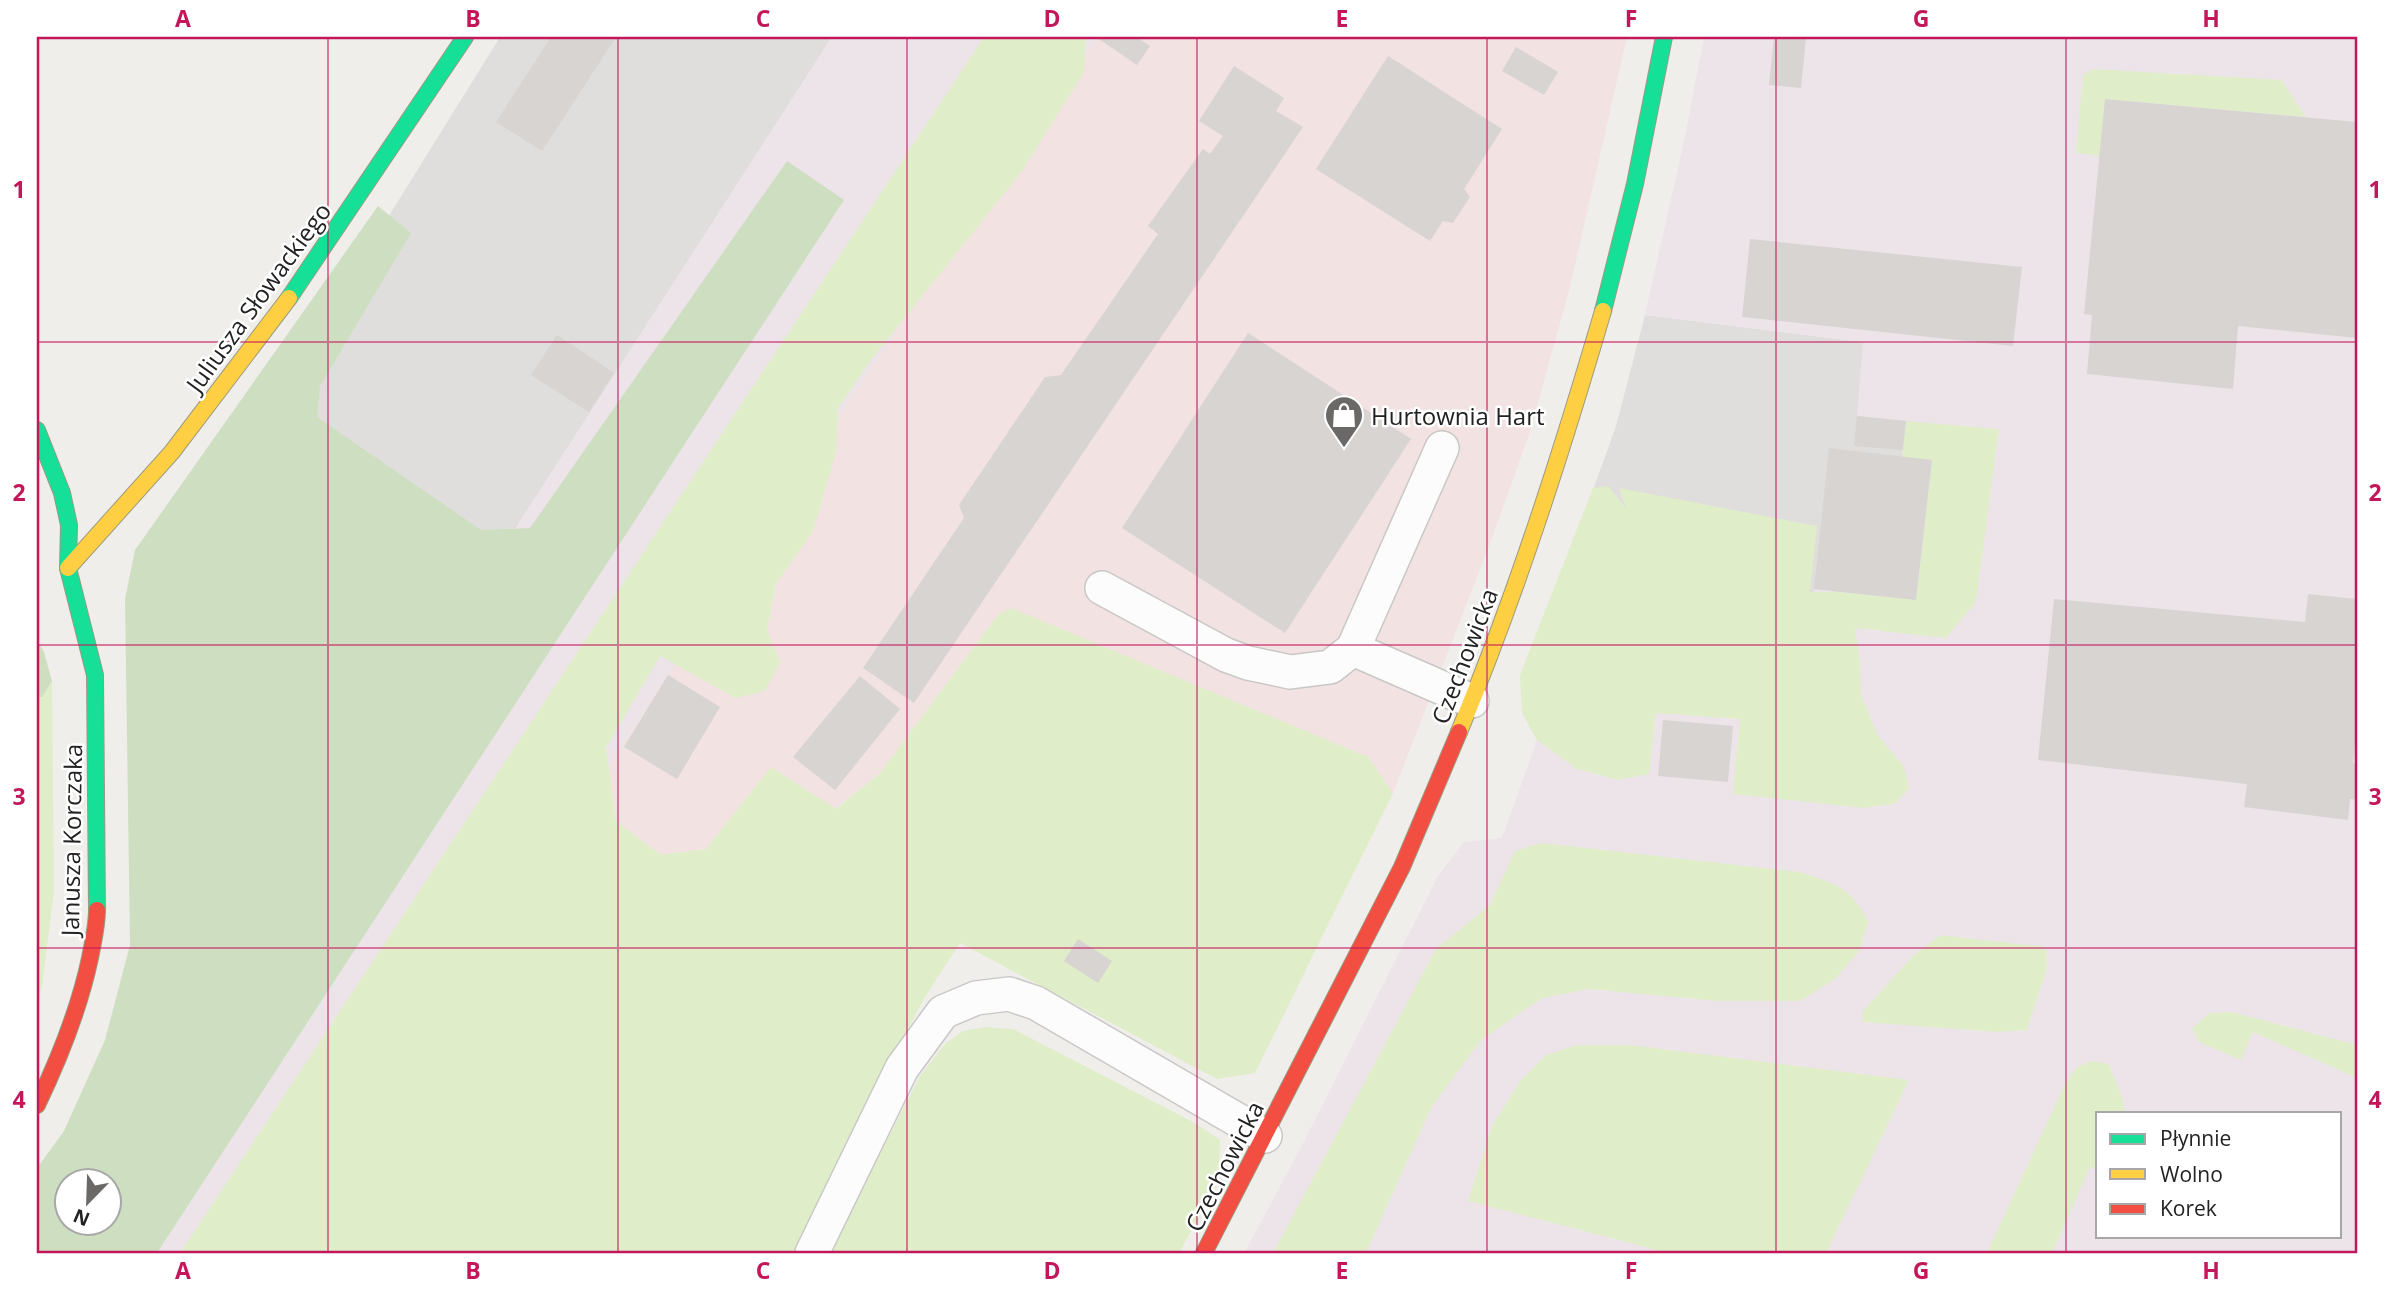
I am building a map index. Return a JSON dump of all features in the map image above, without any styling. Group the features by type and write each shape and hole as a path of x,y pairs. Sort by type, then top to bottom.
{"street":[{"name":"Juliusza Słowackiego","path":"68,568 150,478 231,378 321,252 465,37"},
{"name":"Czechowicka","path":"1204,1253 1402,867 1494,648 1564,445 1601,318 1635,184 1664,37"},
{"name":"Janusza Korczaka","path":"37,430 62,493 69,525 68,568 95,675 97,922 82,995 59,1060 37,1105"},
{"path":"47,561 68,568"}],"lane":[{"path":"1102,588 1226,655 1248,663 1290,673 1330,667 1353,649 1442,448"},
{"path":"1353,649 1472,701"},
{"path":"811,1253 902,1068 943,1012 976,998 1009,994 1036,1003 1265,1136"}],"shaded area":[{"path":"500,37 832,37 501,551 274,401"},
{"path":"832,37 1100,37 1046,105 505,922 341,1253 45,1253 56,1238 122,1238 122,1168 117,1168 501,551"},
{"path":"1086,37 1627,37 1569,291 1529,435 1485,557 1393,793 1368,757 997,616 880,773 835,809 771,767 706,849 661,855 616,821 606,748 660,656 780,662 767,630 776,584 813,531 838,408 871,360 945,266"},
{"path":"1704,37 2357,37 2357,1253 1244,1253 1297,1155 1438,876 1464,842 1502,838 1537,740 1522,713 1520,675 1797,719 1814,589 1916,600 1932,460 1902,457 1905,421 1857,416 1863,342 1645,315"},
{"path":"1645,315 1863,342 1932,460 1916,600 1797,720 1587,507 1616,426"}],"green space":[{"path":"984,37 1086,37 1084,72 1022,171 871,360 838,408 836,452 813,531 776,584 767,630 780,662 765,691 736,698 660,656 606,748 616,821 661,855 706,849 771,767 836,809 880,773 997,616 1011,608 1368,757 1393,793 1255,1073 1217,1079 960,943 923,1000 793,1253 180,1253"},
{"path":"2093,69 2281,80 2306,117 2106,99 2100,156 2076,153 2083,75"},
{"path":"787,161 844,200 157,1253 37,1253 37,1168 64,1131 105,1040 130,945 125,599 135,550 378,206 411,233 320,386 317,417 481,530 530,528"},
{"path":"1906,421 1999,429 1976,602 1946,638 1855,628 1861,694 1877,734 1904,767 1909,789 1894,804 1863,808 1733,794 1740,719 1656,713 1649,774 1618,780 1577,769 1537,740 1522,713 1520,675 1593,488 1608,486 1626,508 1619,488 1817,526 1810,592 1839,592 1916,600 1932,460 1902,457"},
{"path":"37,640 44,652 52,681 42,697 37,697"},
{"path":"52,681 54,890 42,986 37,998 37,697 42,697"},
{"path":"1541,843 1800,872 1840,888 1855,900 1868,921 1860,950 1835,979 1800,1001 1718,1001 1589,989 1542,998 1481,1040 1431,1108 1366,1253 1273,1253 1436,949 1490,905 1515,851"},
{"path":"1940,935 2046,947 2047,968 2027,1030 1997,1032 1863,1022 1862,1012 1912,957"},
{"path":"2232,1012 2357,1045 2357,1078 2253,1032 2241,1060 2199,1042 2192,1028 2210,1013"},
{"path":"986,1027 1013,1029 1195,1123 1220,1140 1219,1181 1179,1253 829,1253 920,1076 945,1044 963,1031"},
{"path":"1577,1045 1630,1045 1909,1080 1826,1253 1657,1253 1657,1250 1468,1201 1492,1126 1520,1081 1546,1055"},
{"path":"2091,1061 2109,1064 2125,1112 2096,1112 2096,1169 2090,1167 2052,1253 1987,1253 2065,1084 2077,1067"}],"building":[{"path":"551,37 616,37 542,151 496,122"},
{"path":"1136,37 1150,46 1137,65 1099,39"},
{"path":"1774,37 1806,37 1801,88 1769,85"},
{"path":"1516,47 1558,72 1544,95 1502,71"},
{"path":"1388,56 1502,129 1464,189 1470,197 1453,223 1443,221 1430,241 1316,169"},
{"path":"1234,66 1284,98 1276,111 1303,127 914,703 863,668 964,518 959,505 1045,377 1061,375 1158,234 1148,226 1203,149 1210,154 1223,136 1199,121"},
{"path":"2105,99 2357,122 2357,338 2238,326 2233,389 2087,374 2092,315 2084,314"},
{"path":"1750,239 2022,267 2013,346 1742,317"},
{"path":"1248,333 1411,439 1285,633 1122,528"},
{"path":"557,335 614,373 589,412 531,375"},
{"path":"1857,416 1906,421 1903,450 1854,446"},
{"path":"1829,448 1932,460 1916,600 1814,589"},
{"path":"2308,594 2357,599 2357,723 2353,763 2357,764 2357,800 2350,799 2348,820 2244,807 2247,784 2038,760 2054,599 2305,622"},
{"path":"668,675 720,707 677,779 624,747"},
{"path":"860,676 900,709 835,790 793,757"},
{"path":"1663,720 1733,726 1728,782 1658,776"},
{"path":"1078,939 1112,961 1098,983 1064,961"}],"traffic: fast":[{"path":"289,298 465,37"},
{"path":"1603,311 1635,184 1664,37"},
{"path":"37,430 62,493 69,525 68,568 95,675 97,910"}],"traffic: slow":[{"path":"68,568 172,452 289,298"},
{"path":"1459,732 1500,629 1537,524 1603,311"}],"traffic: jam":[{"path":"1204,1253 1402,867 1459,732"},
{"path":"37,1105 61,1051 86,977 97,910"}],"place":[{"name":"Hurtownia Hart","path":"1344,449"}]}
